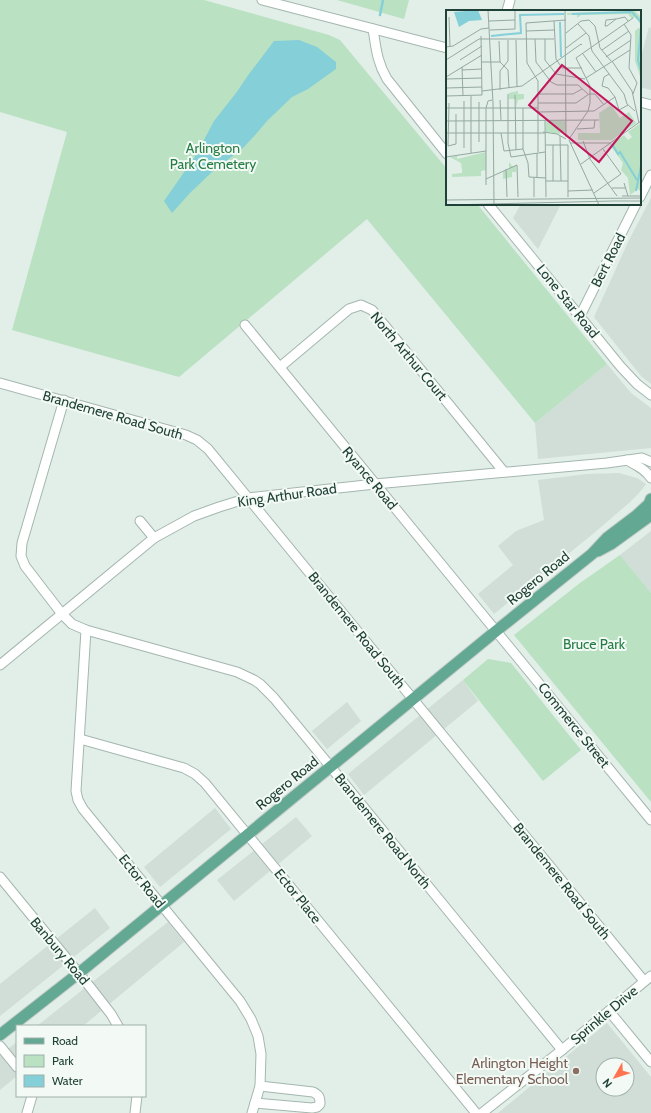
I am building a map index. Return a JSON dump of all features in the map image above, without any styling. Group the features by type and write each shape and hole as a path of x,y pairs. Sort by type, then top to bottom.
{"main road":[{"name":"Rogero Road","path":"0,1035 79,973 592,554 607,538 649,504 651,499"},
{"name":"Rogero Road","path":"592,554 611,544 651,515"}],"street":[{"path":"262,0 446,48"},
{"path":"507,10 510,0"},
{"path":"373,29 381,69 419,120 446,153"},
{"path":"641,102 651,105"},
{"path":"641,194 651,175"},
{"name":"Lone Star Road","path":"489,205 621,367 637,384 651,395"},
{"name":"Bert Road","path":"580,316 636,205"},
{"name":"North Arthur Court","path":"280,367 349,310 361,305 372,310 504,472"},
{"name":"Ryance Road","path":"245,325 496,631"},
{"name":"Brandemere Road South","path":"0,383 186,435 197,440 208,449 413,699 648,978"},
{"name":"Brandemere Road North","path":"64,400 22,543 21,556 25,566 62,614 72,624 86,630 237,672 260,684 274,698 562,1050"},
{"name":"King Arthur Road","path":"0,665 154,538 194,516 219,506 248,498 375,484 642,458 651,462"},
{"path":"627,460 643,469 651,478"},
{"path":"140,521 154,538"},
{"name":"Ector Road","path":"86,630 76,791 78,800 83,809 240,1001 251,1019 258,1036 261,1054 260,1086 252,1113"},
{"name":"Commerce Street","path":"496,631 651,820"},
{"name":"Ector Place","path":"80,738 184,768 195,774 205,783 476,1113"},
{"name":"Banbury Road","path":"0,877 79,973 111,1014 117,1025"},
{"name":"Sprinkle Drive","path":"482,1113 562,1050 648,978"},
{"path":"609,1011 651,1062"},
{"path":"0,1046 16,1066"},
{"path":"255,1103 312,1108 320,1104 318,1094 313,1092 260,1086"},
{"path":"27,1113 32,1097"},
{"path":"135,1113 137,1097"}],"shaded area":[{"path":"649,27 651,28 651,90 641,87 641,57"},
{"path":"651,198 651,384 641,376 594,317 629,240"},
{"path":"520,205 560,205 538,249 513,218"},
{"path":"607,364 631,393 651,408 651,448 538,459 535,423"},
{"path":"619,473 637,478 646,484 629,503 594,533 494,614 478,594 513,565 498,546 516,531 544,520 538,480 587,474"},
{"path":"651,531 651,593 620,555"},
{"path":"463,680 478,701 364,795 348,774"},
{"path":"347,702 361,721 327,749 312,731"},
{"path":"215,808 231,829 160,887 144,867"},
{"path":"296,817 312,836 234,901 217,880"},
{"path":"95,908 110,928 0,1016 0,984"},
{"path":"168,922 184,942 84,1025 38,1025"},
{"name":"Arlington Height Elementary School","path":"607,1023 635,1057 595,1057 595,1097 635,1097 635,1057 651,1077 651,1113 498,1113"},
{"path":"16,1043 16,1077 0,1090 0,1055"}],"green space":[{"name":"Arlington Park Cemetery","path":"0,0 204,0 329,35 340,40 446,168 446,205 478,205 607,364 535,423 367,219 179,377 12,330 67,132 0,112"},
{"path":"337,0 409,0 404,19"},
{"name":"Bruce Park","path":"620,555 651,593 651,802 514,635 580,583"},
{"path":"488,659 511,663 581,750 543,781 463,680"}],"water":[{"path":"299,40 317,47 336,62 336,69 308,89 292,97 267,121 243,148 213,171 172,213 164,201 196,155 214,121 274,41"}],"waterway":[{"path":"380,15 383,0"}],"place":[{"name":"Arlington Height Elementary School","path":"576,1071"}]}
